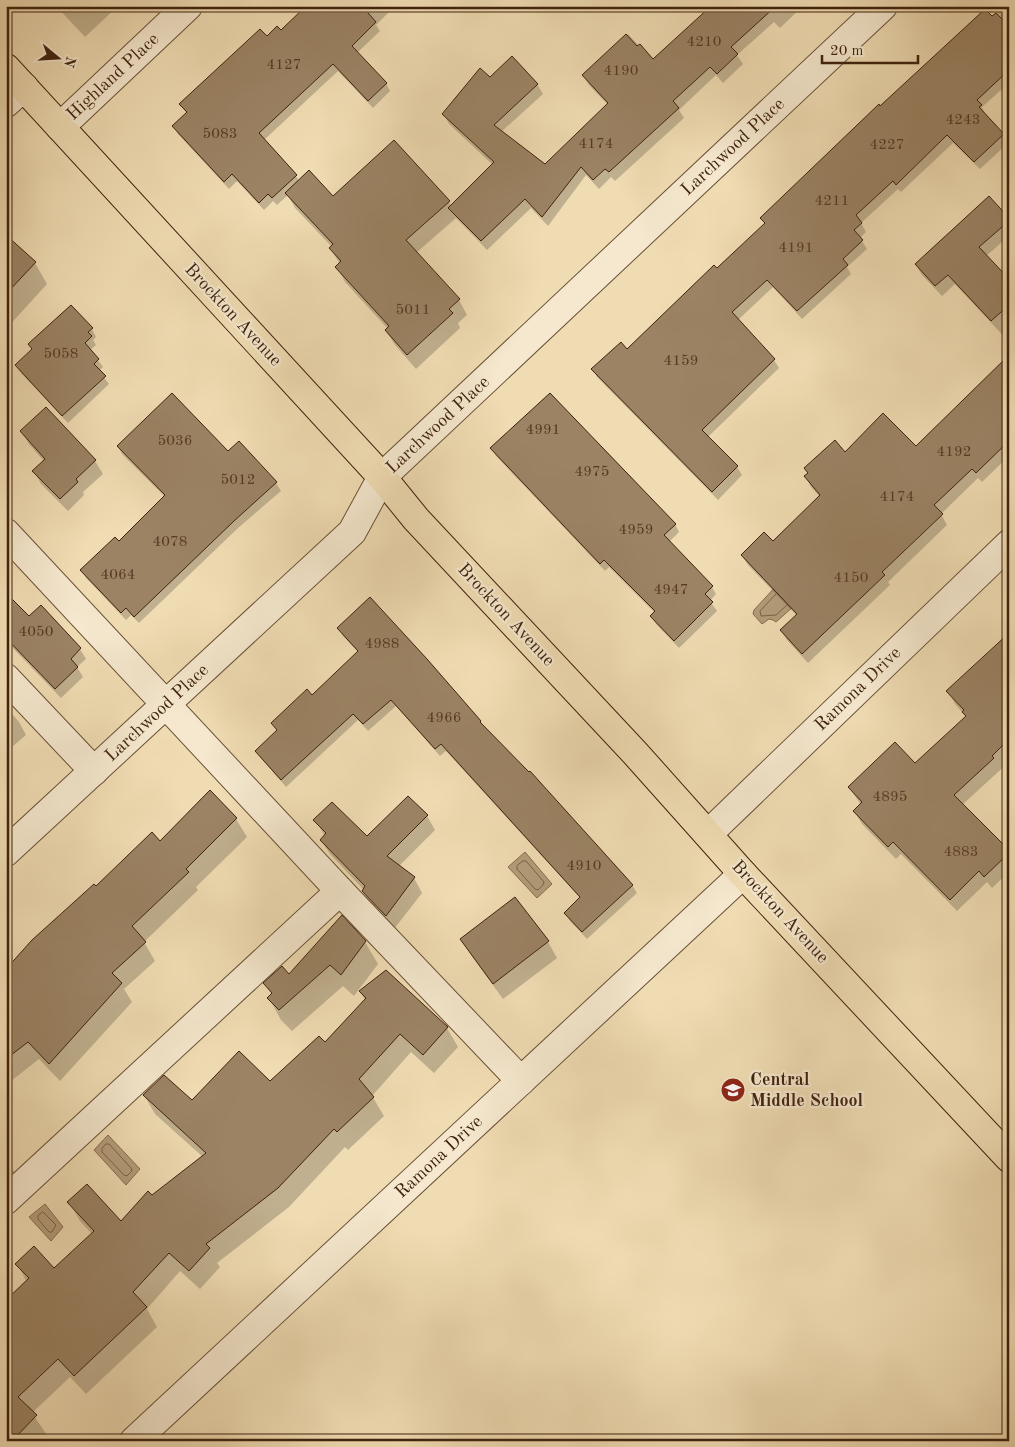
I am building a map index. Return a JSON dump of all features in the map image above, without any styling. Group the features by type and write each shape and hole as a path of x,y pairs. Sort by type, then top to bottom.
{"main road":[{"name":"Brockton Avenue","path":"12,86 60,127 382,477 416,519 1009,1158"}],"street":[{"name":"Highland Place","path":"60,127 188,6"},
{"name":"Larchwood Place","path":"6,852 352,532 382,477 883,6"},
{"path":"6,533 340,891 521,1081"},
{"name":"Ramona Drive","path":"708,834 1009,544"},
{"path":"6,678 94,771"},
{"name":"Ramona Drive","path":"134,1441 744,874"},
{"path":"6,1200 340,891"}],"water":[{"path":"777,585 794,606 776,622 769,619 762,624 753,614 754,610"},
{"path":"525,852 552,884 537,898 508,867"},
{"path":"108,1135 140,1169 126,1185 94,1150"},
{"path":"45,1204 63,1227 51,1241 29,1217"}],"building":[{"path":"306,6 362,6 376,22 352,46 387,83 368,101 333,64 259,133 297,175 272,198 268,194 259,203 232,174 224,182 172,126 187,112 179,104 260,29 267,36 277,26 281,30"},
{"path":"711,6 776,6 731,47 738,54 717,74 710,67 673,101 679,108 609,172 605,169 593,180 581,167 542,217 525,199 481,241 448,208 494,162 442,114 480,68 490,77 512,56 538,84 494,125 545,164 608,103 582,75 626,34 637,46 640,44 653,59"},
{"path":"985,9 992,16 996,13 1009,26 1009,70 977,100 982,105 979,107 1004,134 974,162 947,135 896,185 893,181 856,215 862,223 854,230 863,240 843,259 848,265 797,311 767,280 732,312 775,359 702,430 738,466 712,492 591,369 621,342 627,349 714,265 717,268 765,223 760,218 879,104 880,106"},
{"path":"394,140 450,201 406,240 460,299 449,309 453,313 407,355 385,330 389,326 335,267 341,261 329,248 333,244 285,193 309,170 333,196"},
{"path":"989,196 1009,218 1009,221 979,247 1009,279 1009,305 991,321 948,275 935,286 915,264"},
{"path":"6,235 36,262 6,294"},
{"path":"71,305 93,328 88,332 92,336 85,343 99,359 94,364 106,376 62,416 15,365 32,349 28,344"},
{"path":"1009,355 1009,441 976,473 972,469 934,505 943,514 882,572 885,575 802,654 780,630 797,614 741,555 764,532 773,541 820,495 804,476 808,473 804,468 835,440 845,452 883,413 916,446"},
{"path":"172,393 228,451 239,441 277,482 134,617 126,608 121,613 80,570 115,537 119,541 165,495 117,446"},
{"path":"550,393 676,524 664,535 713,586 705,594 713,602 674,641 650,616 655,611 604,560 600,564 490,448"},
{"path":"46,407 96,460 76,479 78,482 60,499 32,471 45,459 20,431"},
{"path":"6,593 29,616 41,605 81,648 71,659 78,667 55,689 6,638"},
{"path":"370,597 427,659 480,722 530,771 633,885 582,932 564,913 580,897 441,744 435,749 391,700 363,724 353,714 281,780 255,751 277,730 271,723 307,689 312,695 358,651 337,628"},
{"path":"1009,633 1009,739 992,756 994,758 954,795 1009,850 1009,853 984,877 979,871 950,900 893,842 888,847 853,811 862,802 848,787 895,742 915,763 966,716 962,712 964,710 946,691"},
{"path":"210,790 237,818 186,869 189,872 132,926 146,942 112,973 122,983 49,1064 28,1042 6,1059 6,969 32,940 94,884 96,886 152,832 160,841"},
{"path":"408,796 428,815 387,856 415,877 386,916 362,891 365,886 320,840 326,833 313,820 332,802 367,836"},
{"path":"515,897 549,941 493,984 460,939"},
{"path":"342,915 366,941 341,975 330,965 279,1010 267,998 272,993 263,983 282,966 289,974"},
{"path":"386,970 448,1027 423,1055 400,1034 359,1079 374,1097 337,1132 334,1129 278,1188 206,1244 210,1248 189,1271 169,1253 133,1292 147,1307 74,1376 58,1359 18,1397 37,1415 12,1441 6,1441 6,1300 29,1278 15,1264 34,1246 54,1268 94,1231 67,1202 87,1184 121,1221 148,1191 152,1195 206,1153 143,1095 164,1075 192,1100 239,1051 270,1081 319,1036 325,1042 366,998 359,991"}],"place":[{"name":"Central Middle School","path":"733,1090"}]}
